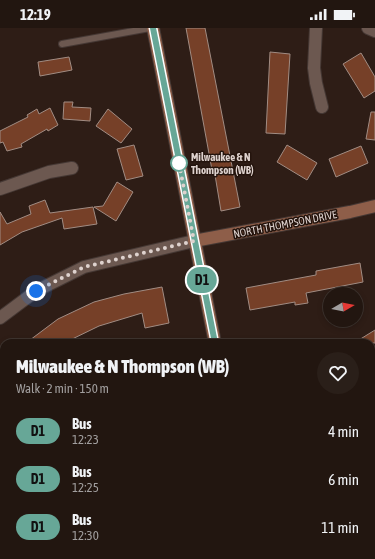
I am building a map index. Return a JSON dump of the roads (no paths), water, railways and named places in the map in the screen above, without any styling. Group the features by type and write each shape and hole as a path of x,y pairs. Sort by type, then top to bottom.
{"street":[{"path":"153,28 214,339"},
{"path":"316,28 314,68 322,107"},
{"path":"368,28 375,31"},
{"path":"0,189 49,172 72,168"},
{"name":"NORTH THOMPSON DRIVE","path":"194,241 375,206"},
{"path":"0,318 36,291 84,267 194,241"}],"lane":[{"path":"62,44 150,28"}],"place":[{"name":"Milwaukee & N Thompson (WB)","path":"179,163"}]}
